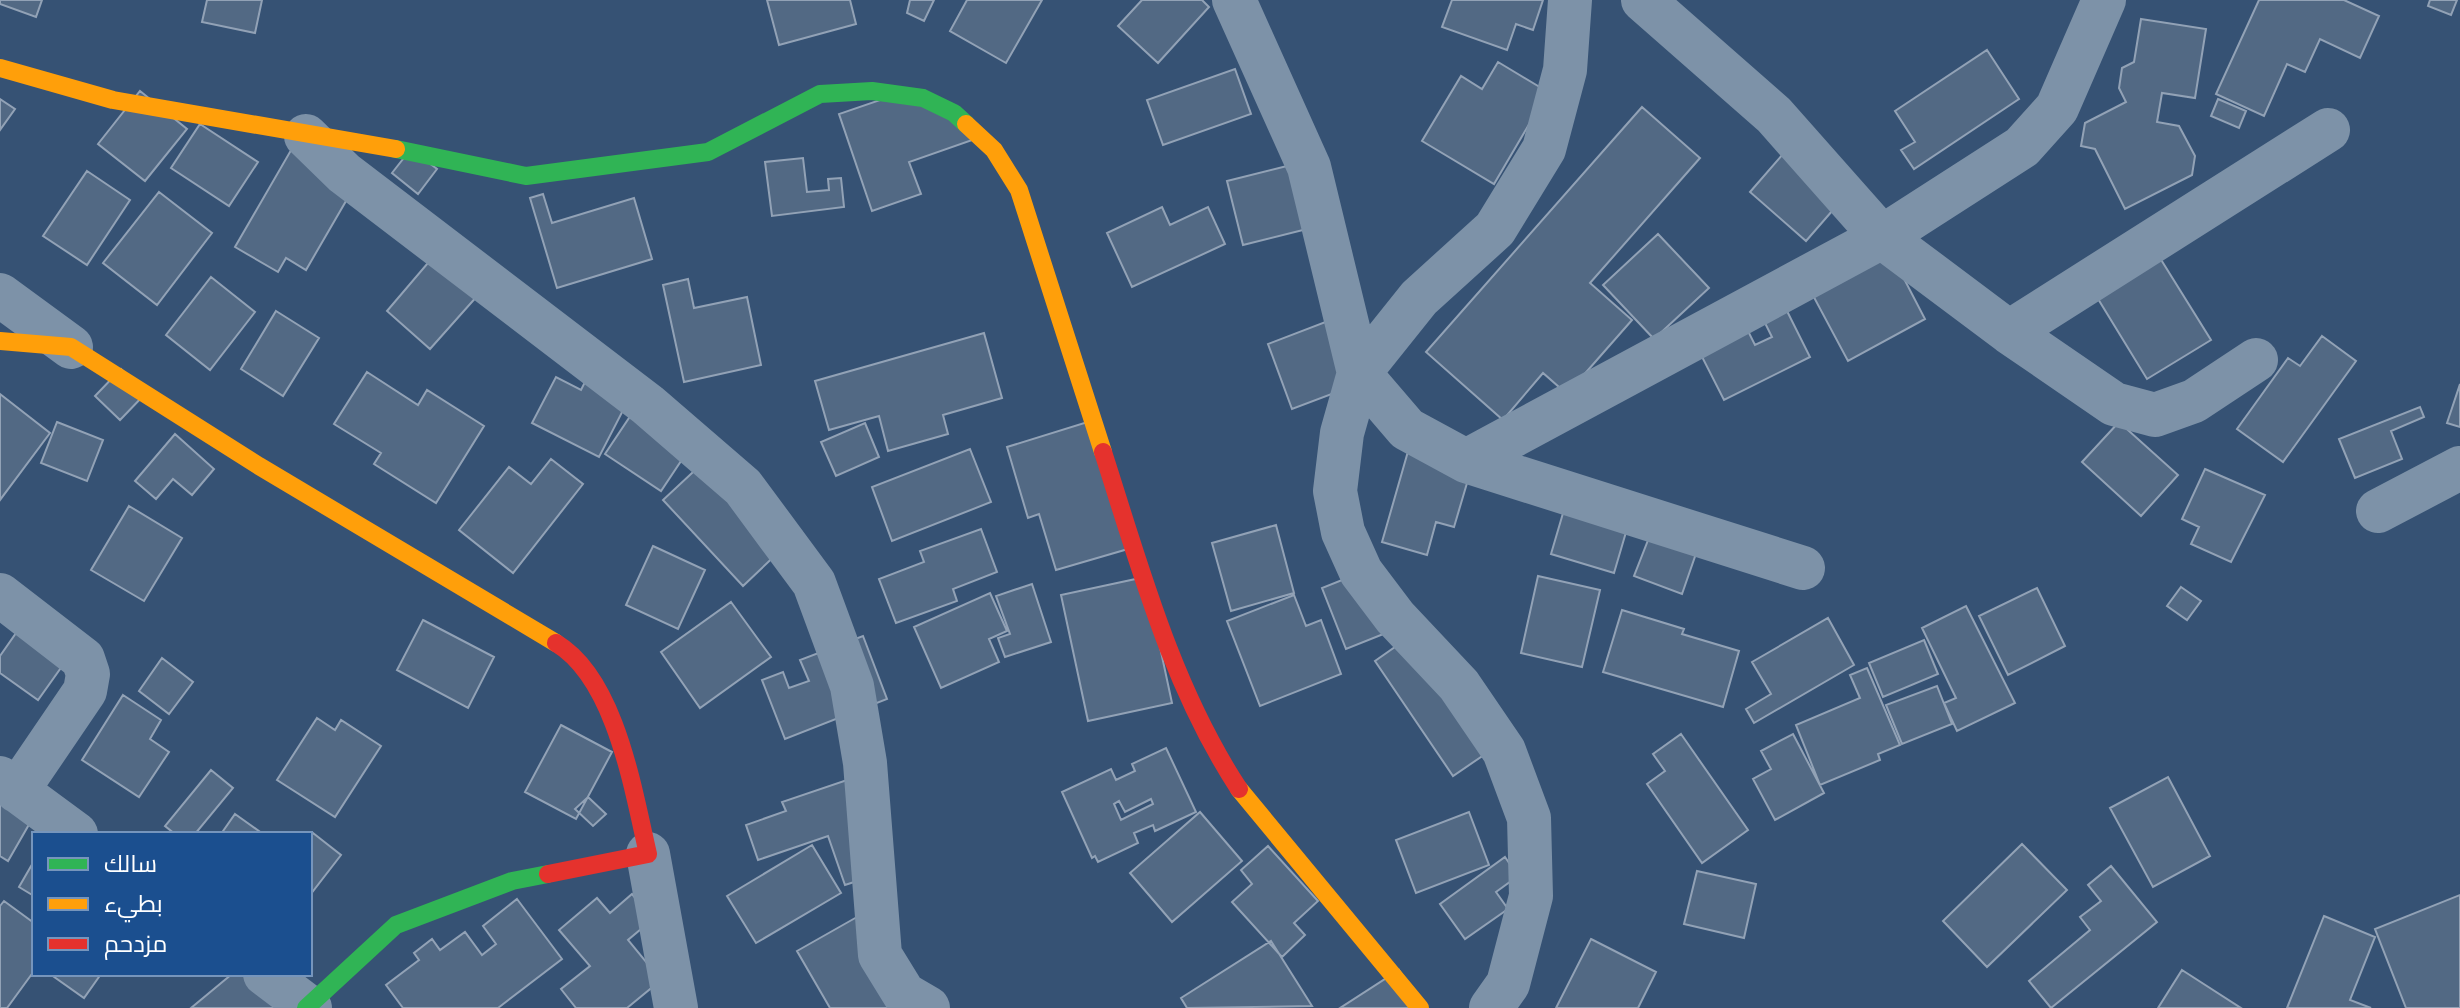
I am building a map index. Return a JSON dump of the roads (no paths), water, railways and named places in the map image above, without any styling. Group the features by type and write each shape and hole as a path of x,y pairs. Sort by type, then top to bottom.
{"street":[{"path":"1234,0 1309,167 1359,373 1407,429 1466,461 1803,568"},
{"path":"1491,1008 1508,984 1531,896 1529,818 1504,751 1459,685 1395,617 1361,572 1343,532 1335,491 1342,433 1359,373 1419,298 1495,229 1544,149 1565,70 1570,0"},
{"path":"1643,0 1774,115 1882,237 2009,332 2114,404 2155,415 2194,401 2256,360"},
{"path":"1466,461 1882,237 2022,147 2057,108 2104,0"},
{"path":"0,68 113,100 306,136 403,150 526,176 708,152 820,94 872,91 923,98 954,113 994,150 1019,190 1158,624 1208,740 1238,788 1420,1008"},
{"path":"2009,332 2328,130"},
{"path":"306,136 344,173 648,405 743,487 814,583 852,686 865,763 880,955 904,994 928,1008"},
{"path":"0,295 71,347 259,466 574,654 618,729 648,854 676,1008"},
{"path":"0,341 71,347"},
{"path":"2378,511 2460,468"},
{"path":"0,595 83,659 88,674 85,691 9,784 73,832"},
{"path":"268,976 307,1007 396,925 512,881 648,854"}]}
